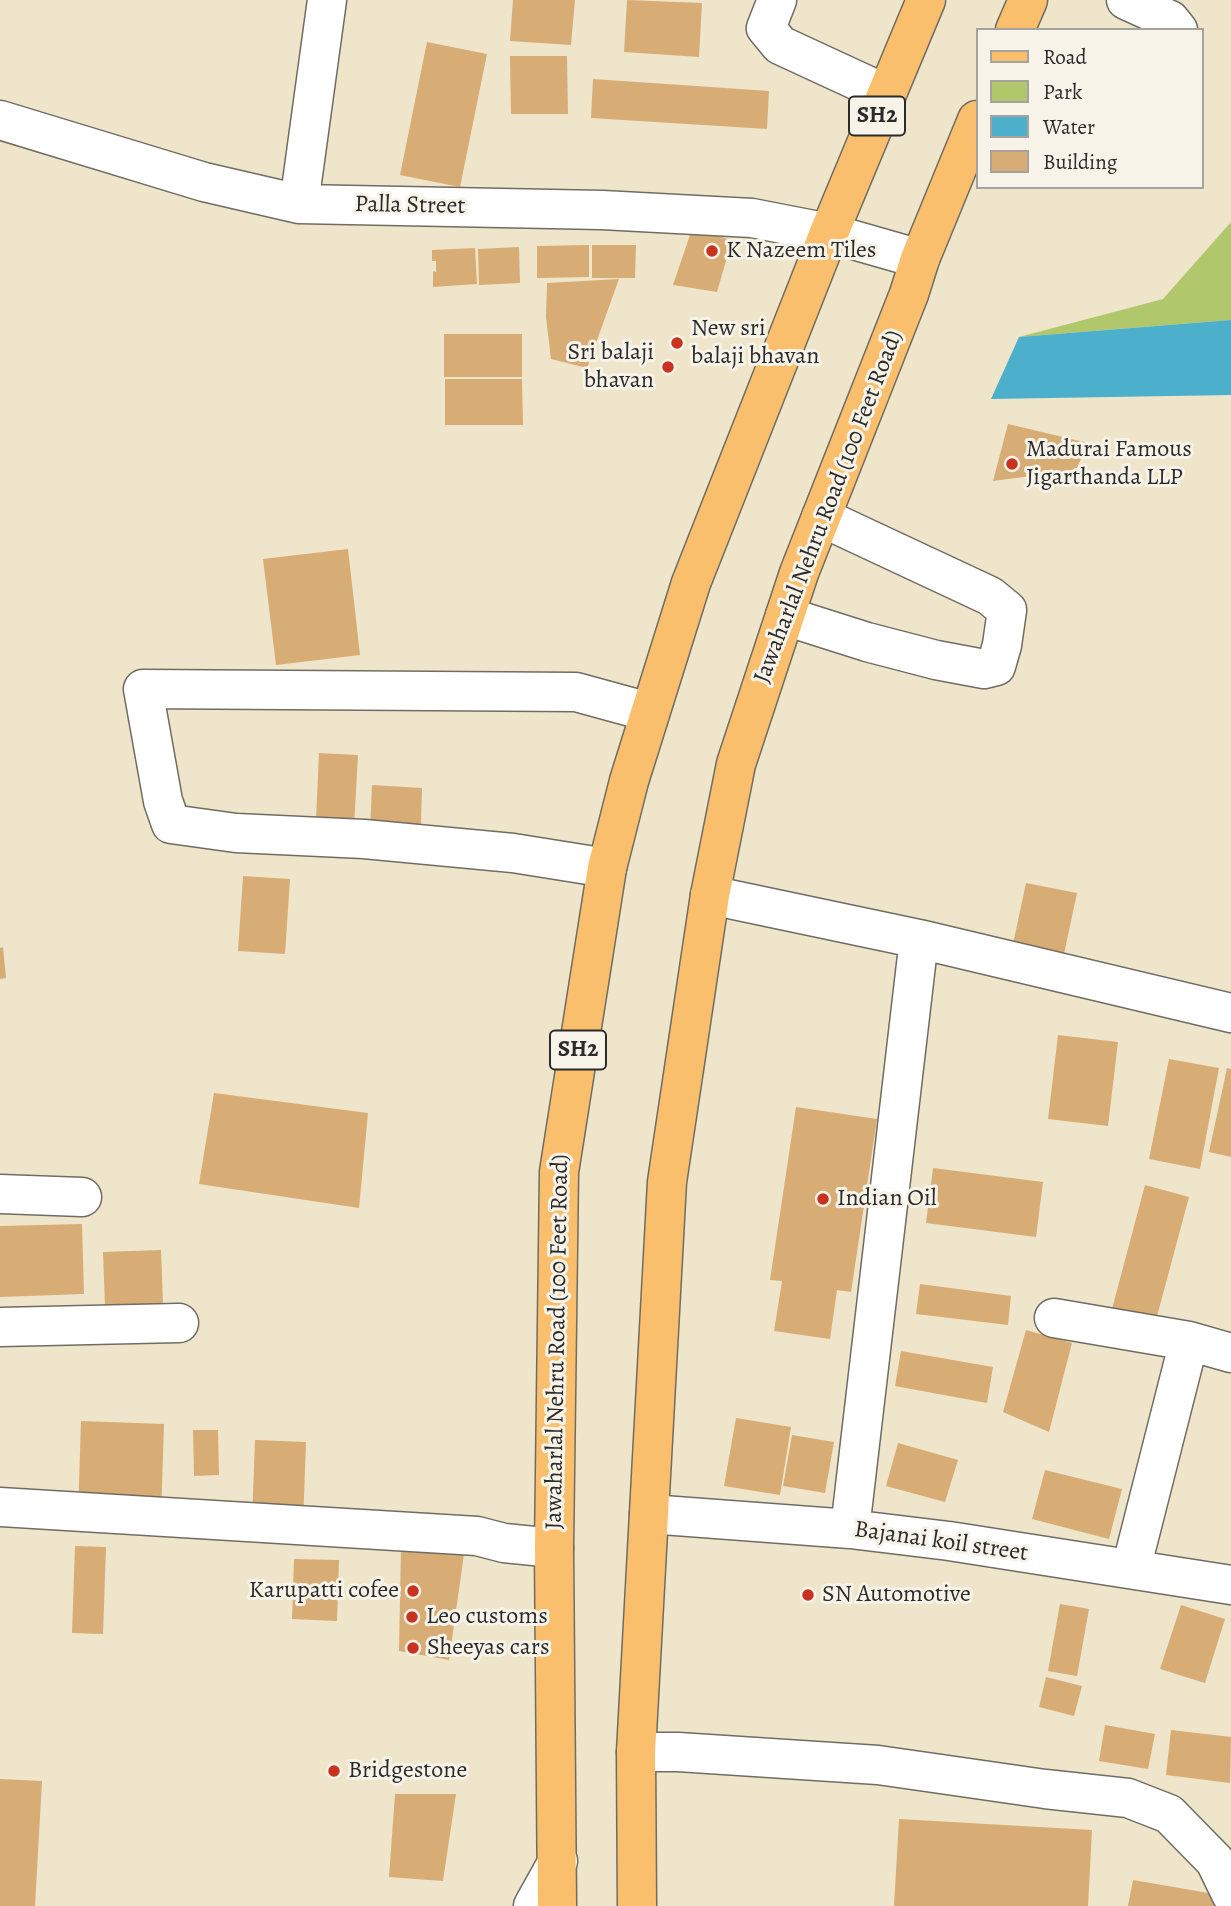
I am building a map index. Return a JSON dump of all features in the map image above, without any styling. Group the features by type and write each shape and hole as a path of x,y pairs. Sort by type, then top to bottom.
{"main road":[{"name":"Jawaharlal Nehru Road (100 Feet Road)","path":"557,1906 554,1548 559,1172 607,869 649,712 691,583 829,233 926,0"},
{"path":"1017,28 1028,0"},
{"name":"Jawaharlal Nehru Road (100 Feet Road)","path":"637,1906 636,1752 667,1182 710,895 736,764 785,616 920,259 976,123"}],"street":[{"path":"299,204 327,0"},
{"path":"777,0 766,28 779,45 886,94"},
{"path":"1126,0 1170,20 1176,28"},
{"name":"Palla Street","path":"0,120 204,182 299,204 602,210 752,218 829,233 920,259"},
{"path":"785,616 936,660 984,669 996,666 1002,645 1006,610 990,596 821,517"},
{"path":"607,869 500,852 364,839 236,833 171,824 163,801 143,689 576,692 649,712"},
{"path":"710,895 919,939 1231,1013"},
{"path":"850,1529 919,939"},
{"path":"0,1194 82,1197"},
{"path":"1054,1318 1189,1341 1231,1353"},
{"path":"0,1327 179,1323"},
{"path":"1131,1569 1189,1341"},
{"path":"0,1507 477,1536 504,1543 554,1548"},
{"name":"Bajanai koil street","path":"649,1514 850,1529 949,1541 1231,1585"},
{"path":"636,1752 678,1752 878,1765 1128,1798 1168,1814 1215,1861 1231,1894"},
{"path":"533,1906 558,1861"}],"green space":[{"path":"1231,222 1231,320 1019,337 1163,299"}],"water":[{"path":"1231,320 1231,395 991,399 1019,337"}],"building":[{"path":"513,0 575,0 571,45 510,41"},
{"path":"627,0 702,3 699,57 624,52"},
{"path":"427,42 487,54 460,187 400,175"},
{"path":"510,56 567,56 568,114 511,114"},
{"path":"593,79 769,91 767,129 591,118"},
{"path":"692,229 732,240 717,292 673,285"},
{"path":"589,245 589,277 537,278 537,246"},
{"path":"592,245 636,245 635,278 592,278"},
{"path":"519,247 520,283 479,285 478,249"},
{"path":"475,248 477,284 433,287 436,261 432,261 432,250"},
{"path":"619,279 587,368 551,359 546,317 547,283"},
{"path":"444,334 522,334 522,377 444,377"},
{"path":"445,379 522,379 523,425 445,425"},
{"path":"1008,424 1088,443 1076,470 993,481"},
{"path":"348,549 360,655 276,665 263,559"},
{"path":"319,753 358,755 353,845 315,841"},
{"path":"372,785 422,788 420,856 369,856"},
{"path":"243,876 290,879 285,954 238,951"},
{"path":"1026,883 1077,893 1058,982 1007,972"},
{"path":"3,947 6,978 0,979 0,948"},
{"path":"1058,1035 1118,1042 1108,1126 1048,1119"},
{"path":"1169,1059 1219,1068 1200,1169 1149,1159"},
{"path":"1227,1068 1231,1069 1231,1157 1209,1152"},
{"path":"214,1093 368,1113 359,1208 199,1184"},
{"name":"Indian Oil","path":"796,1107 877,1119 851,1292 837,1290 830,1339 774,1331 782,1281 770,1280"},
{"path":"933,1168 1043,1182 1036,1237 926,1223"},
{"path":"1145,1185 1189,1197 1156,1320 1112,1309"},
{"path":"82,1224 84,1294 0,1297 0,1226"},
{"path":"161,1250 163,1304 105,1306 103,1252"},
{"path":"920,1284 1011,1296 1008,1325 916,1314"},
{"path":"1026,1330 1072,1343 1049,1432 1003,1412"},
{"path":"901,1351 993,1367 987,1403 895,1386"},
{"path":"736,1418 791,1427 780,1495 724,1486"},
{"path":"81,1421 164,1424 161,1518 78,1515"},
{"path":"193,1430 218,1430 219,1475 194,1476"},
{"path":"792,1435 834,1442 825,1493 783,1486"},
{"path":"255,1440 306,1442 303,1524 252,1522"},
{"path":"898,1443 958,1460 945,1502 886,1486"},
{"path":"1045,1470 1122,1489 1109,1539 1032,1519"},
{"path":"75,1546 106,1547 103,1634 72,1633"},
{"path":"401,1547 464,1554 449,1660 399,1651"},
{"path":"294,1559 339,1560 337,1621 292,1619"},
{"path":"1060,1604 1089,1609 1077,1676 1048,1671"},
{"path":"1181,1605 1225,1619 1205,1683 1160,1669"},
{"path":"1046,1677 1082,1686 1074,1716 1039,1707"},
{"path":"1105,1725 1155,1734 1148,1769 1099,1761"},
{"path":"1171,1730 1231,1737 1230,1783 1166,1775"},
{"path":"0,1779 42,1781 35,1906 0,1906"},
{"path":"395,1794 456,1794 443,1881 389,1877"},
{"path":"899,1819 1092,1830 1088,1906 894,1906"},
{"path":"1133,1880 1220,1895 1218,1906 1128,1906"}],"place":[{"name":"K Nazeem Tiles","path":"712,251"},
{"name":"New sri balaji bhavan","path":"677,343"},
{"name":"Sri balaji bhavan","path":"668,367"},
{"name":"Madurai Famous Jigarthanda LLP","path":"1012,464"},
{"name":"Indian Oil","path":"823,1199"},
{"name":"Karupatti cofee","path":"413,1591"},
{"name":"SN Automotive","path":"808,1595"},
{"name":"Leo customs","path":"412,1617"},
{"name":"Sheeyas cars","path":"413,1648"},
{"name":"Bridgestone","path":"334,1771"}]}
